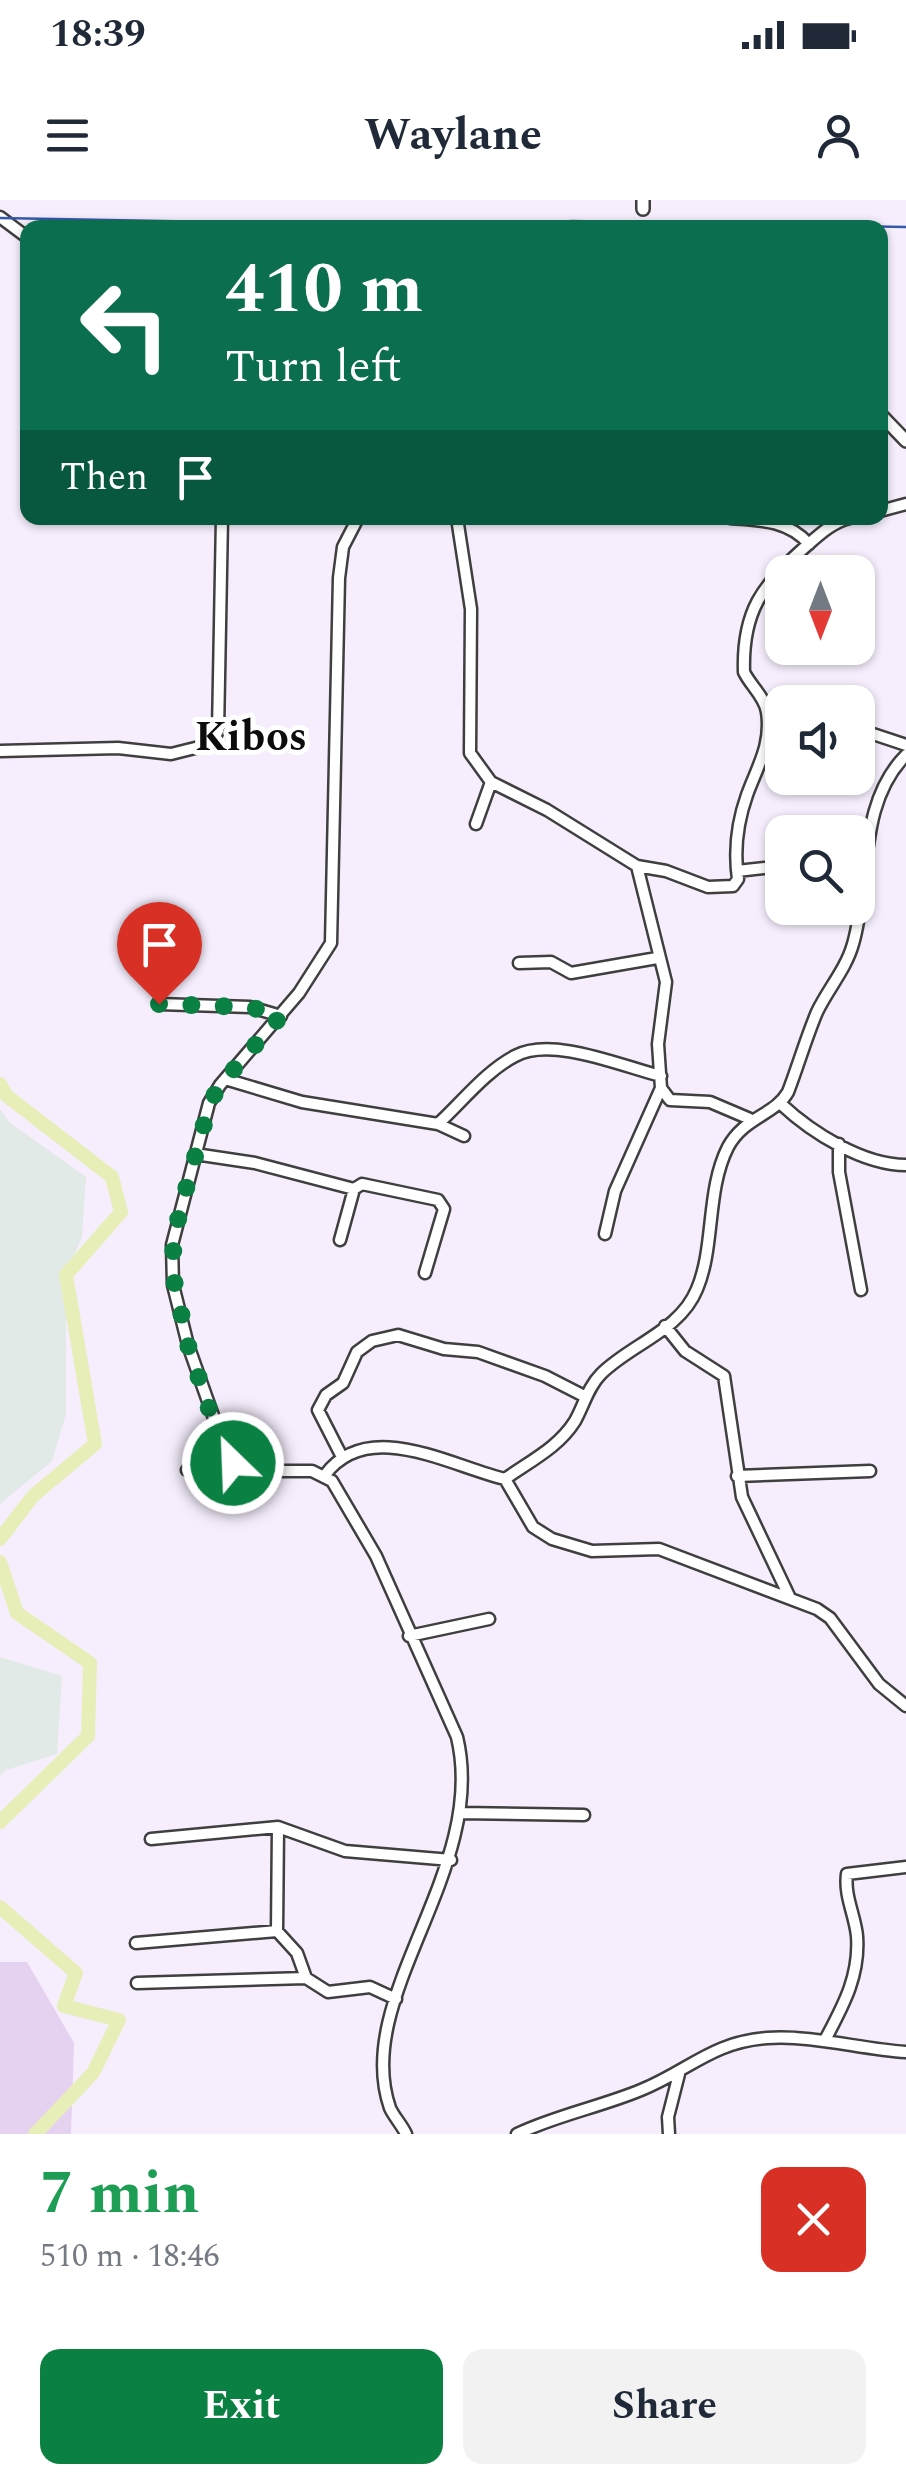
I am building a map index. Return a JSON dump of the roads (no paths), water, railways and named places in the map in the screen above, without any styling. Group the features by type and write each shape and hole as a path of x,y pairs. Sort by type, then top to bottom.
{"street":[{"path":"888,422 906,441"},
{"path":"0,750 118,748 171,754 211,744 218,732 222,525"},
{"path":"354,525 343,547 338,578 331,942 281,1016 225,1079 210,1103 172,1245 173,1285 188,1345 226,1455 248,1471 304,1470 325,1474 339,1490 376,1556 457,1737 462,1761 460,1813 450,1860 396,1999 384,2055 390,2109 406,2134"},
{"path":"458,525 471,609 470,754 492,782 548,810 636,866 728,889 738,879 732,853 748,793 764,758 765,732"},
{"path":"780,525 797,531 809,544"},
{"path":"765,705 744,672 746,635 765,584 809,544 839,525"},
{"path":"875,734 906,745"},
{"path":"873,815 906,755"},
{"path":"476,824 492,782"},
{"path":"605,1234 615,1191 661,1088 658,1044 666,982 656,958 648,900 636,866"},
{"path":"736,870 765,867"},
{"path":"505,1479 552,1447 574,1422 604,1370 684,1310 698,1288 722,1162 750,1119 781,1104 817,1012 854,943 856,925"},
{"path":"519,962 551,962 571,973 656,958"},
{"path":"159,1004 250,1007 281,1016"},
{"path":"438,1124 497,1068 535,1049 575,1052 661,1076"},
{"path":"225,1079 302,1102 438,1124 464,1136"},
{"path":"661,1088 670,1100 710,1102 750,1119"},
{"path":"781,1104 839,1144 887,1164 906,1165"},
{"path":"839,1144 839,1172 861,1290"},
{"path":"195,1154 255,1164 354,1189"},
{"path":"340,1240 354,1189 362,1184 443,1204 425,1273"},
{"path":"665,1326 685,1350 724,1376 737,1476 750,1519 790,1596"},
{"path":"342,1458 318,1410 326,1395 344,1383 358,1352 384,1337 407,1335 433,1347 470,1350 544,1376 586,1397"},
{"path":"325,1474 342,1458 360,1449 393,1447 505,1479 518,1508 533,1527 552,1539 592,1551 659,1549 790,1596 830,1618 864,1667 906,1706"},
{"path":"187,1470 226,1455"},
{"path":"737,1476 870,1470"},
{"path":"409,1636 489,1619"},
{"path":"460,1813 584,1815"},
{"path":"151,1839 278,1827 345,1851 450,1860"},
{"path":"278,1827 277,1931 297,1953 306,1978"},
{"path":"825,2040 852,1990 857,1938 847,1874 906,1867"},
{"path":"136,1943 277,1931"},
{"path":"136,1983 306,1978 328,1992 370,1987 396,1999"},
{"path":"670,2134 667,2126 680,2074 694,2058 715,2048 766,2038 825,2040 906,2052"},
{"path":"517,2134 680,2074"}],"waterway":[{"path":"0,1084 7,1096 112,1177 121,1212 66,1275 95,1444 33,1496 0,1539"},
{"path":"0,1562 17,1613 90,1663 88,1736 0,1822"},
{"path":"0,1907 76,1973 64,2006 119,2020 93,2073 35,2134"}],"railway":[{"path":"0,218 106,220"},
{"path":"888,227 906,227"}],"district":[{"name":"Kibos","path":"251,737"}]}
